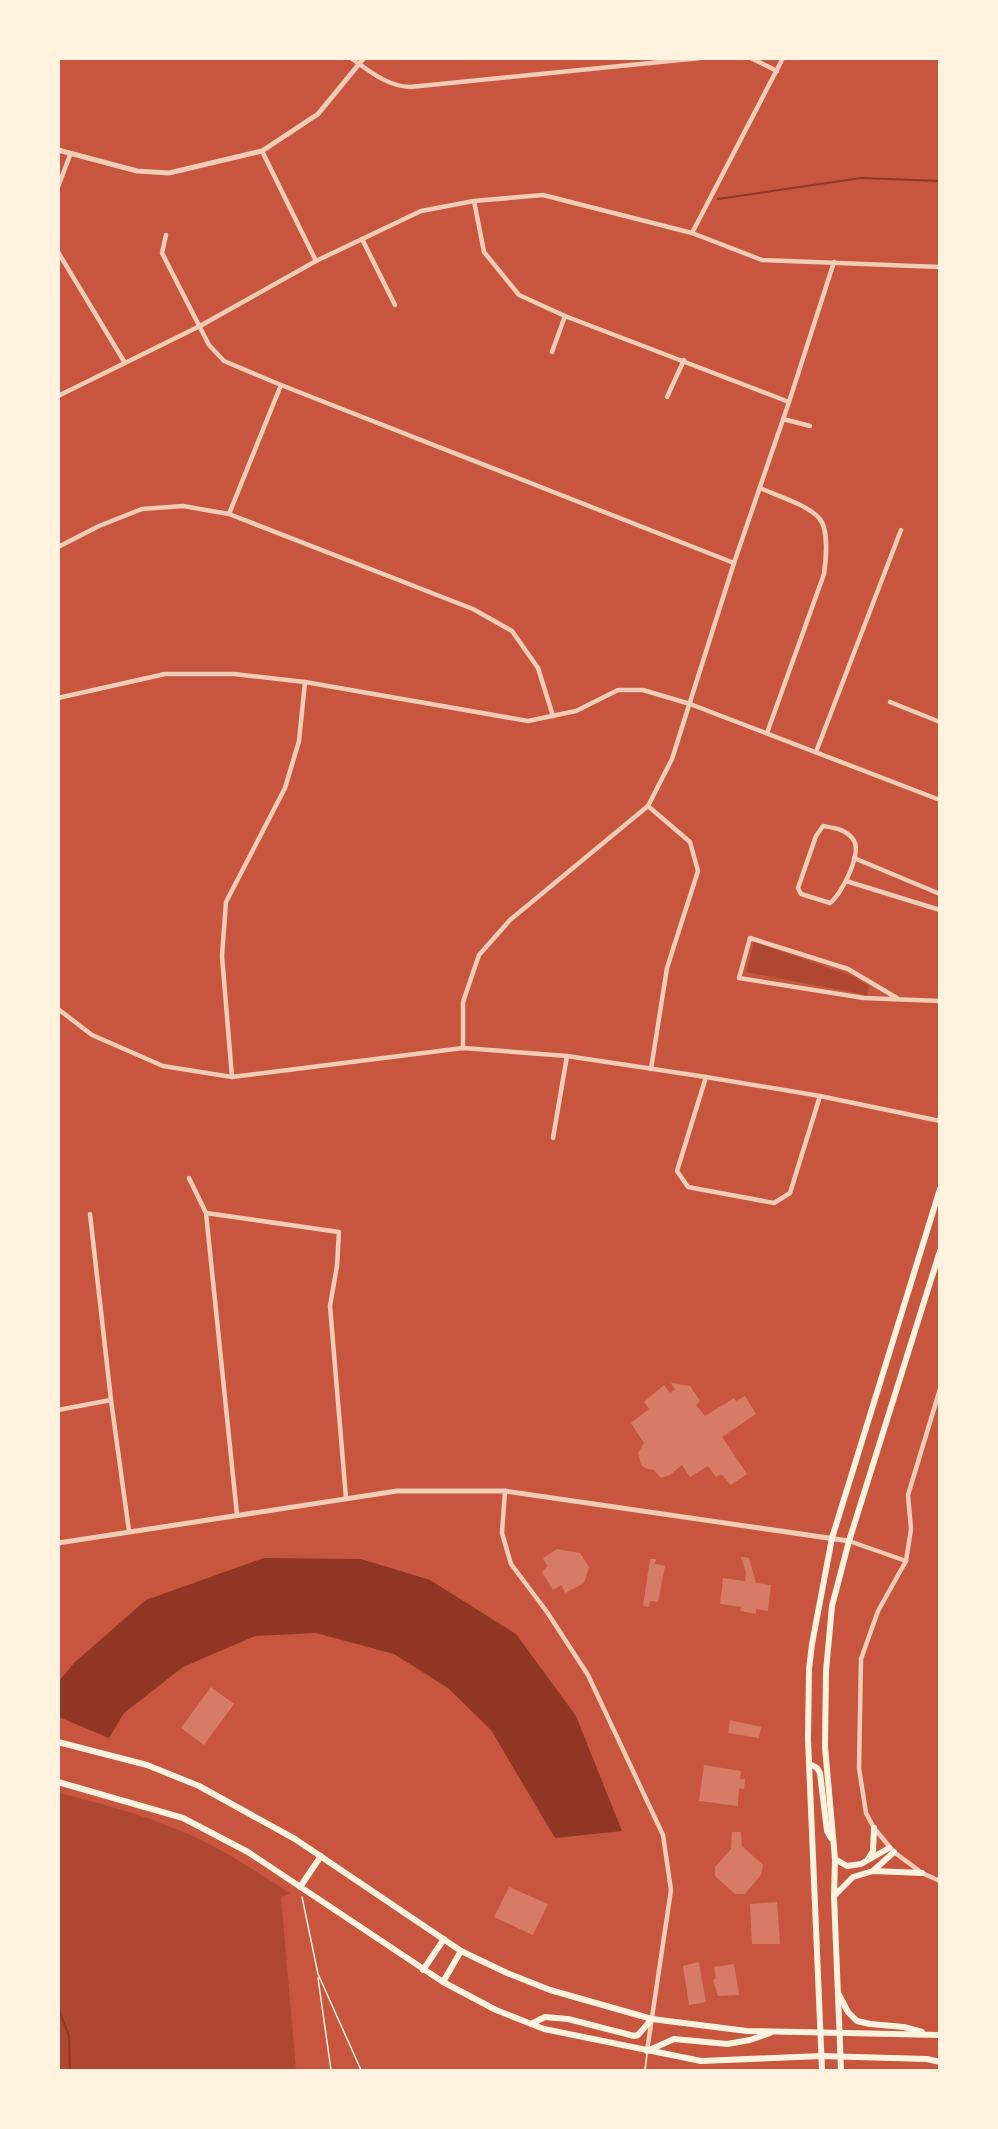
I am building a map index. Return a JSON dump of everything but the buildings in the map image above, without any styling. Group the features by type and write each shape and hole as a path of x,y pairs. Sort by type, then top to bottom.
{"main road":[{"path":"822,2070 810,1764 809,1669 812,1644 832,1538 939,1189"},
{"path":"841,2070 834,1896 835,1859 825,1747 826,1671 832,1606 849,1542 939,1251"},
{"path":"58,1742 147,1766 199,1786 296,1839 461,1951 550,1990 652,2019 747,2031 939,2035"},
{"path":"810,1764 820,1773 827,1831 833,1841"},
{"path":"58,1782 183,1818 248,1852 443,1982 496,2010 544,2029 701,2061 839,2056 927,2059 939,2062"},
{"path":"867,1861 873,1851 874,1828"},
{"path":"835,1859 847,1866 861,1864 891,1850"},
{"path":"873,1870 891,1850"},
{"path":"300,1887 321,1856"},
{"path":"834,1896 853,1877 873,1870 922,1873"},
{"path":"423,1970 444,1939"},
{"path":"443,1982 461,1951"},
{"path":"837,1990 848,2012 857,2021 904,2027 932,2035"},
{"path":"531,2024 545,2017 568,2019 634,2036 638,2035 652,2019"},
{"path":"647,2051 674,2039 727,2044 750,2040 776,2031"}],"street":[{"path":"351,58 392,84 410,87 700,58"},
{"path":"58,150 137,171 169,172 262,151 318,114 364,58"},
{"path":"751,58 777,71"},
{"path":"692,233 783,58"},
{"path":"262,151 316,261"},
{"path":"58,187 70,155"},
{"path":"58,396 200,326 316,261 421,211 474,201 543,195 692,233 762,260 939,267"},
{"path":"474,201 484,252 519,295 566,316 789,402"},
{"path":"166,235 162,253 175,282 209,345 224,361 734,564"},
{"path":"362,239 395,305"},
{"path":"58,252 125,363"},
{"path":"464,1048 463,1002 479,955 510,920 648,806 672,759 834,262"},
{"path":"552,352 566,316"},
{"path":"667,398 684,360"},
{"path":"229,514 281,385"},
{"path":"783,419 810,426"},
{"path":"760,488 807,509 819,518 823,528 826,555 824,574 767,734"},
{"path":"58,547 99,526 142,509 183,506 229,514 473,609 512,632 538,669 553,716"},
{"path":"816,752 901,530"},
{"path":"58,698 165,674 234,674 305,682 506,719 528,721 576,711 618,690 643,690 690,704 939,800"},
{"path":"232,1077 222,956 226,902 285,788 299,741 305,682"},
{"path":"890,702 939,722"},
{"path":"648,806 690,842 698,871 667,968 651,1069"},
{"path":"823,826 842,829 854,840 856,850 846,881 837,897 830,903 801,894 798,888 816,836 823,826"},
{"path":"854,858 939,894"},
{"path":"846,881 939,910"},
{"path":"897,998 848,969 750,938 739,978 864,998 939,1001"},
{"path":"58,1010 92,1035 163,1066 232,1077 464,1048 567,1056 706,1077 820,1096 939,1121"},
{"path":"553,1138 567,1056"},
{"path":"706,1077 677,1172 688,1187 774,1203 790,1192 820,1096"},
{"path":"189,1178 206,1213 237,1515"},
{"path":"206,1213 339,1232 337,1266 330,1306 346,1498"},
{"path":"90,1214 111,1400 129,1531"},
{"path":"939,1389 908,1495 911,1529 906,1561 878,1611 861,1659 859,1768 866,1813 874,1828 891,1850 922,1873 939,1881"},
{"path":"58,1410 111,1400"},
{"path":"58,1543 397,1491 505,1491 832,1538 906,1561"},
{"path":"505,1491 502,1533 511,1564 547,1612 588,1676 663,1834 671,1890 647,2051"}],"lane":[{"path":"645,2070 647,2051"}],"path":[{"path":"300,1887 318,1974 332,2070"},
{"path":"318,1974 361,2070"}],"shaded area":[{"path":"754,942 852,976 869,986 867,995 746,972"},
{"path":"264,1558 361,1559 430,1580 516,1634 576,1716 622,1831 555,1838 491,1730 448,1688 394,1654 316,1633 255,1636 183,1667 124,1713 109,1738 59,1717 59,1681 74,1663 146,1600"},
{"path":"59,1793 136,1814 193,1836 231,1856 290,1893 281,1897 296,2070 59,2070"}],"waterway":[{"path":"718,199 861,178 940,181"},
{"path":"58,2008 69,2036 70,2070"}]}
